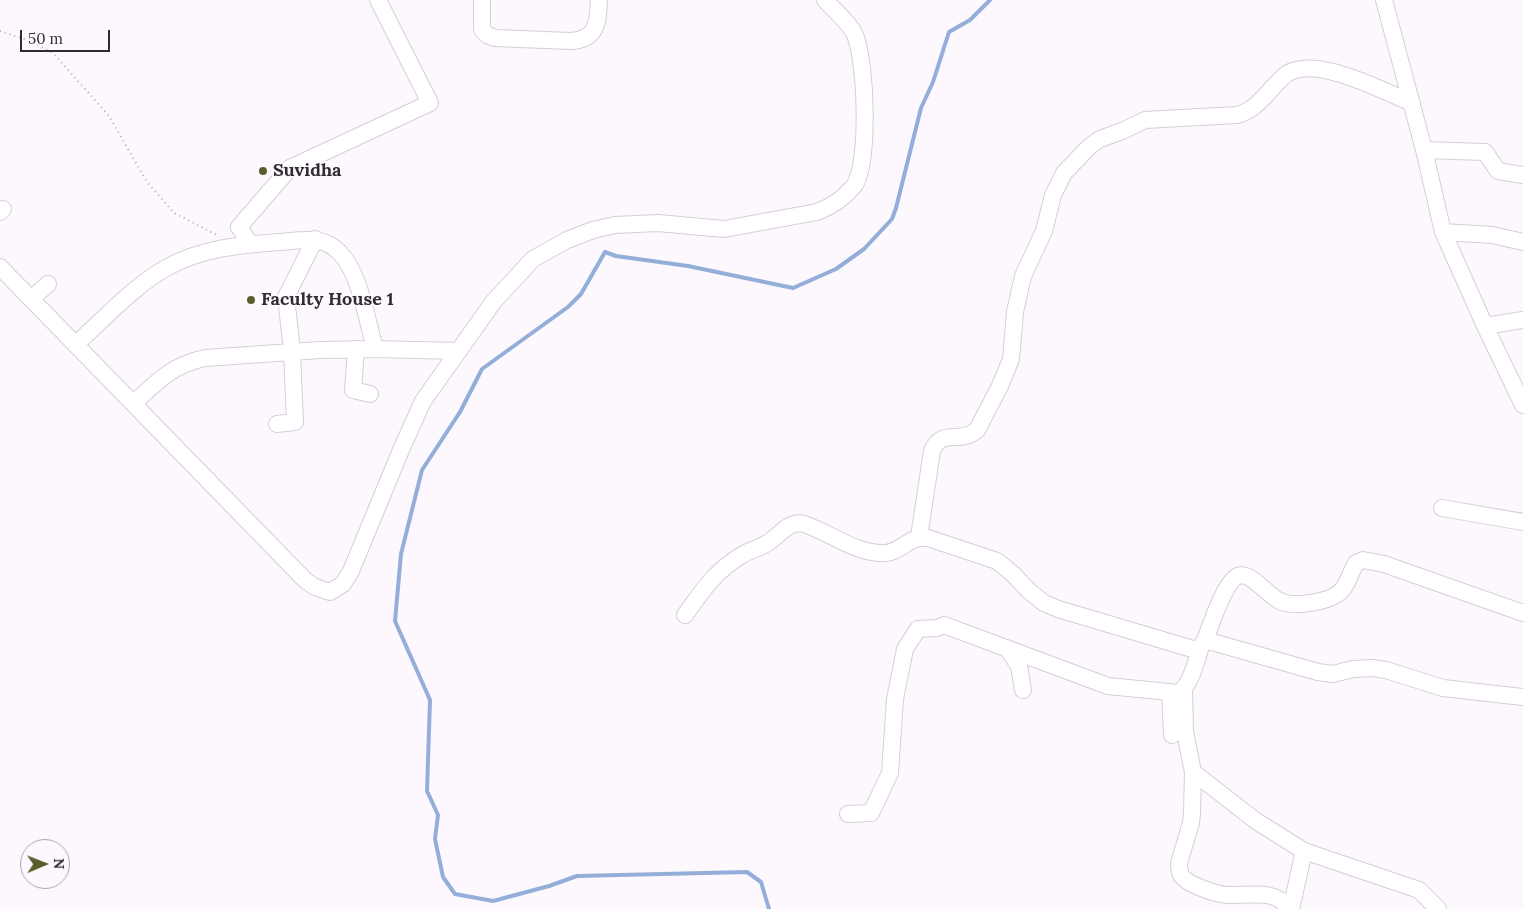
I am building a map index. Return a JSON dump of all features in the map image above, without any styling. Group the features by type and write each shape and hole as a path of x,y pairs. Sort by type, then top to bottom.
{"street":[{"path":"243,245 239,227 290,168 430,103 378,0"},
{"path":"482,0 482,30 487,35 495,38 580,41 588,38 593,32 600,0"},
{"path":"0,267 305,580 315,587 330,592 343,584 351,571 411,425 423,402 494,301 522,270 547,250 593,230 615,224 636,223 724,228 746,226 817,212 830,207 854,185 860,173 863,156 862,60 854,33 825,0"},
{"path":"1384,0 1424,150 1443,232 1523,405"},
{"path":"919,537 932,452 936,443 942,438 964,437 977,430 1000,386 1011,359 1015,312 1023,276 1044,232 1053,195 1064,173 1090,146 1100,139 1145,120 1246,113 1253,108 1284,74 1301,68 1336,72 1412,103"},
{"path":"1424,150 1485,152 1498,171 1523,175"},
{"path":"1443,232 1492,236 1523,242"},
{"path":"277,424 295,422 292,351 286,297 315,239"},
{"path":"76,344 127,298 167,268 200,254 223,247 315,239 332,245 348,262 356,279 375,349"},
{"path":"31,299 48,284"},
{"path":"1485,326 1523,320"},
{"path":"134,403 169,372 189,361 205,358 292,351 356,349 459,350"},
{"path":"356,349 354,390 370,394"},
{"path":"1442,508 1523,522"},
{"path":"685,615 709,581 718,573 742,554 768,544 795,523 803,524 870,551 887,553 897,550 910,540 919,537 928,538 997,561 1044,603 1058,609 1190,649 1196,650 1203,643"},
{"path":"1172,735 1177,691 1203,643 1220,600 1232,581 1238,576 1254,580 1280,602 1303,603 1330,599 1337,595 1346,584 1356,562 1363,560 1393,567 1523,613"},
{"path":"848,814 871,814 890,773 896,690 905,649 918,629 937,628 944,625 1108,686 1177,691"},
{"path":"1203,643 1318,672 1333,674 1353,669 1372,668 1386,670 1443,688 1523,697"},
{"path":"1007,648 1019,666 1023,690"},
{"path":"1177,691 1193,772 1191,823 1179,864 1182,876 1188,882 1224,894 1276,897 1283,901 1290,909"},
{"path":"1193,772 1256,821 1304,852 1419,890 1438,909"},
{"path":"1290,909 1304,852"}],"path":[{"path":"0,31 30,41 54,54 109,116 146,182 174,213 243,245"}],"waterway":[{"path":"769,909 761,882 747,872 577,876 549,886 493,901 455,894 443,877 435,839 438,815 427,791 430,700 395,621 401,554 422,470 460,412 482,369 568,307 581,294 605,252 616,256 688,266 793,288 836,269 864,249 892,219 921,108 933,82 949,32 970,20 990,0"}],"place":[{"name":"Suvidha","path":"263,171"},
{"name":"Faculty House 1","path":"251,300"}]}
